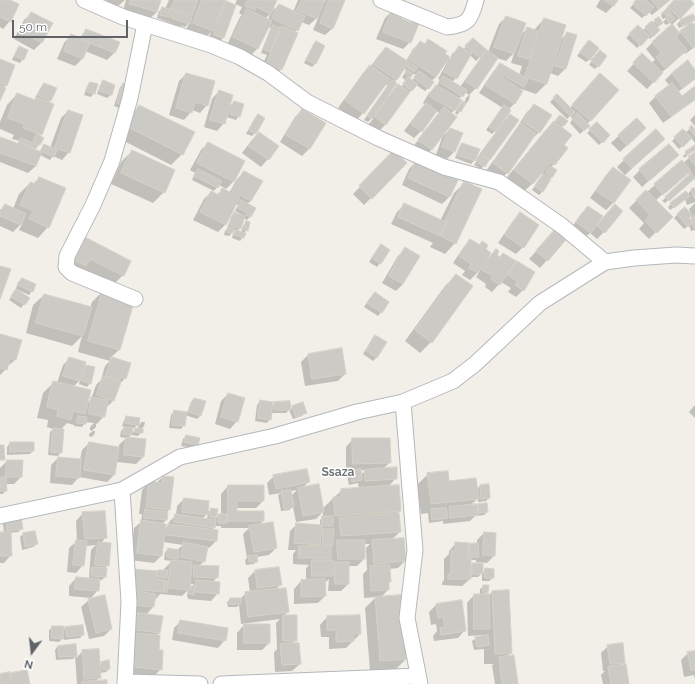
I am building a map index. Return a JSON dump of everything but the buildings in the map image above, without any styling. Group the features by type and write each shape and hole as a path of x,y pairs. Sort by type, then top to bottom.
{"street":[{"path":"84,0 123,17 211,45 240,57 268,73 307,102 378,138 444,167 499,182 562,226 605,262"},
{"path":"381,0 447,27 457,26 468,21 476,0"},
{"path":"135,299 72,273 66,267 67,256 93,205 112,161 130,98 144,24"},
{"path":"0,516 122,490 180,457 275,436 356,412 403,402 453,381 476,364 540,303 605,262 634,258 695,256"},
{"path":"220,684 419,680 407,618 415,550 403,402"},
{"path":"122,490 129,602 125,683 200,684"}],"district":[{"name":"Ssaza","path":"338,472"}]}
